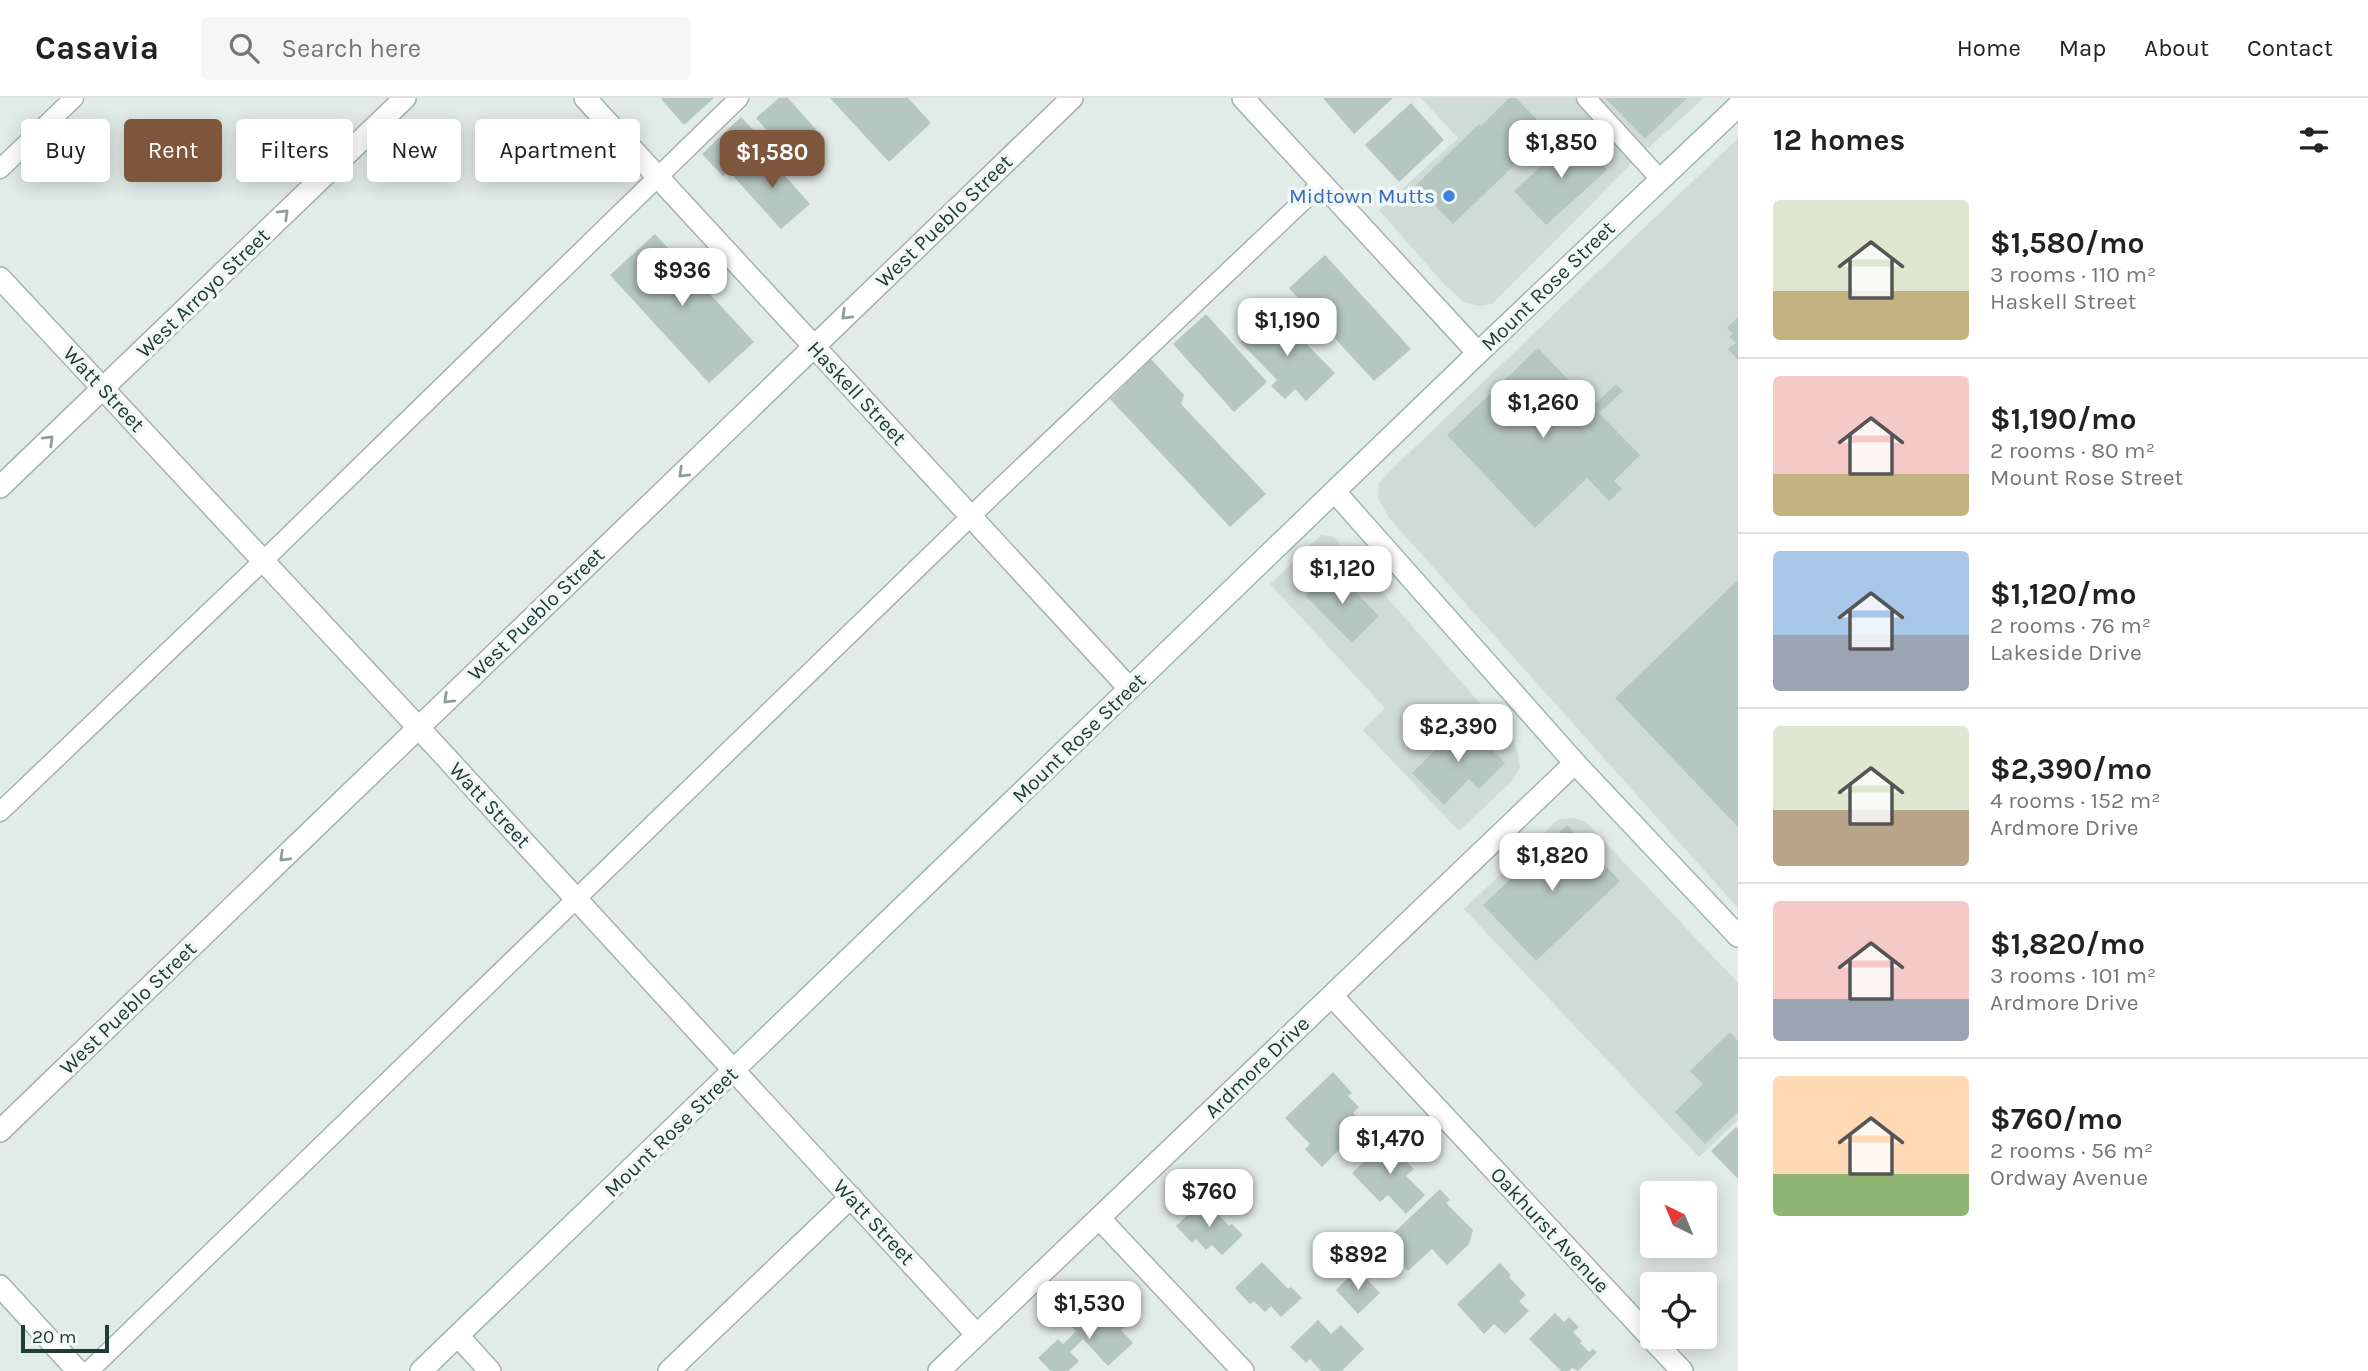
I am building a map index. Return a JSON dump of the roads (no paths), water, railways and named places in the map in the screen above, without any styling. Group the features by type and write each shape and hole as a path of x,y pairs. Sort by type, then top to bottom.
{"street":[{"name":"West Arroyo Street","path":"0,487 405,98"},
{"name":"Haskell Street","path":"585,98 1129,688"},
{"name":"West Pueblo Street","path":"0,1131 1072,98"},
{"path":"1243,98 1478,353"},
{"name":"Mount Rose Street","path":"421,1371 1129,688 1738,106"},
{"name":"Watt Street","path":"0,278 976,1335"},
{"path":"1335,492 1575,763 1738,936"},
{"name":"Ardmore Drive","path":"939,1371 1575,763"},
{"name":"Oakhurst Avenue","path":"1332,996 1682,1371"},
{"path":"669,1371 851,1197"},
{"path":"1100,1218 1243,1371"},
{"path":"0,1286 78,1371"},
{"path":"458,1336 490,1371"}],"lane":[{"path":"0,169 74,98"},
{"path":"0,812 263,561 739,98"},
{"path":"1586,98 1660,179"},
{"path":"89,1371 971,517 1322,183"}],"place":[{"name":"Midtown Mutts","path":"1449,196"}]}
